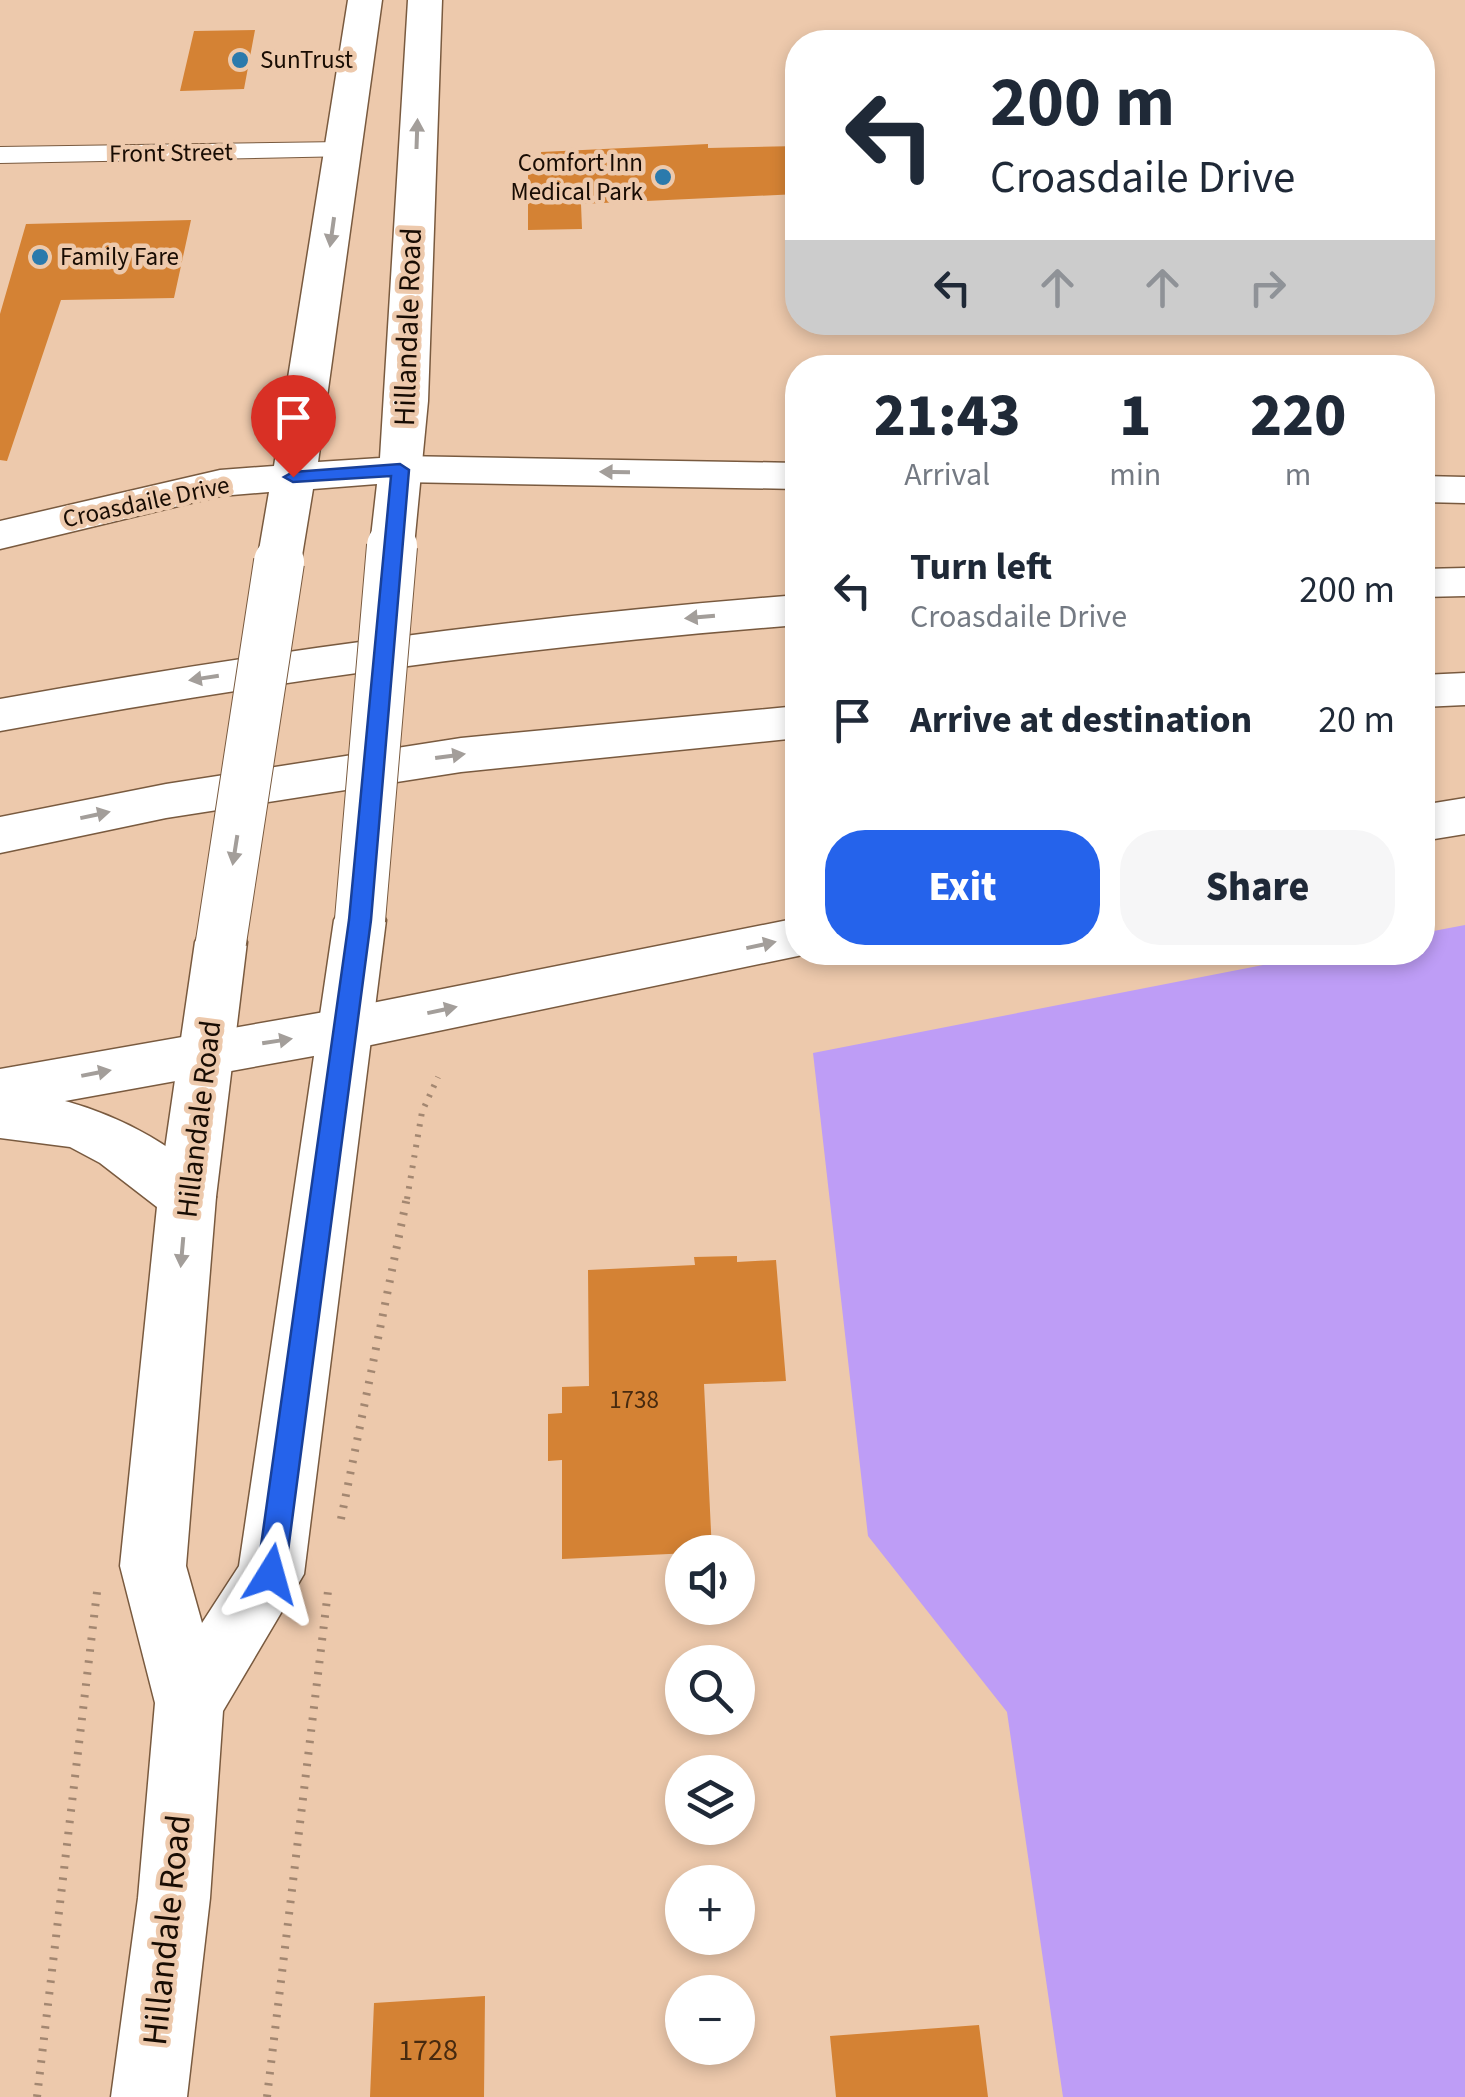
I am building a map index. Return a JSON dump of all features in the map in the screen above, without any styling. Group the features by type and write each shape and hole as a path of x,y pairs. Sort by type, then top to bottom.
{"main road":[{"name":"Hillandale Road","path":"149,2097 174,1898 189,1702 152,1566 187,1197 221,942 278,562 317,340 365,0"},
{"name":"Hillandale Road","path":"189,1702 271,1574 347,1030 400,470 425,0"},
{"name":"Croasdaile Drive","path":"0,535 168,493 220,483 293,477 400,470 785,476"},
{"name":"Croasdaile Drive","path":"0,555 220,504 293,477"},
{"path":"1435,489 1465,490"},
{"path":"1435,583 1465,582"},
{"path":"0,715 330,657 503,636 785,611"},
{"path":"1435,690 1465,689"},
{"path":"0,835 166,801 461,754 785,723"},
{"path":"1435,821 1465,816"},
{"path":"0,1092 347,1030 785,940"},
{"path":"0,1116 52,1118 97,1130 187,1197"}],"street":[{"name":"Front Street","path":"0,155 342,150"}],"path":[{"path":"340,1528 392,1285 422,1112 438,1077"},
{"path":"267,2097 330,1571"},
{"path":"37,2097 99,1574"}],"shaded area":[{"path":"1465,925 1465,2097 1063,2097 1007,1712 868,1536 813,1053 1264,965 1435,965 1435,931"}],"building":[{"name":"SunTrust","path":"255,30 244,89 180,91 194,31"},
{"name":"Comfort Inn Medical Park","path":"708,144 708,148 785,146 785,195 581,204 582,229 528,230 528,163 541,162 541,152"},
{"path":"191,220 174,298 61,300 7,461 0,460 0,314 26,224"},
{"path":"737,1256 737,1262 776,1260 786,1381 704,1384 711,1535 665,1535 665,1554 562,1559 562,1460 548,1461 548,1414 562,1413 562,1387 589,1386 588,1270 695,1265 694,1257"},
{"path":"485,1996 484,2097 370,2097 374,2003"},
{"path":"979,2025 988,2097 836,2097 830,2036"}],"place":[{"name":"SunTrust","path":"240,60"},
{"name":"Comfort Inn Medical Park","path":"663,177"},
{"name":"Family Fare","path":"40,257"}],"route":[{"path":"271,1574 360,920 400,470 293,477"}]}
